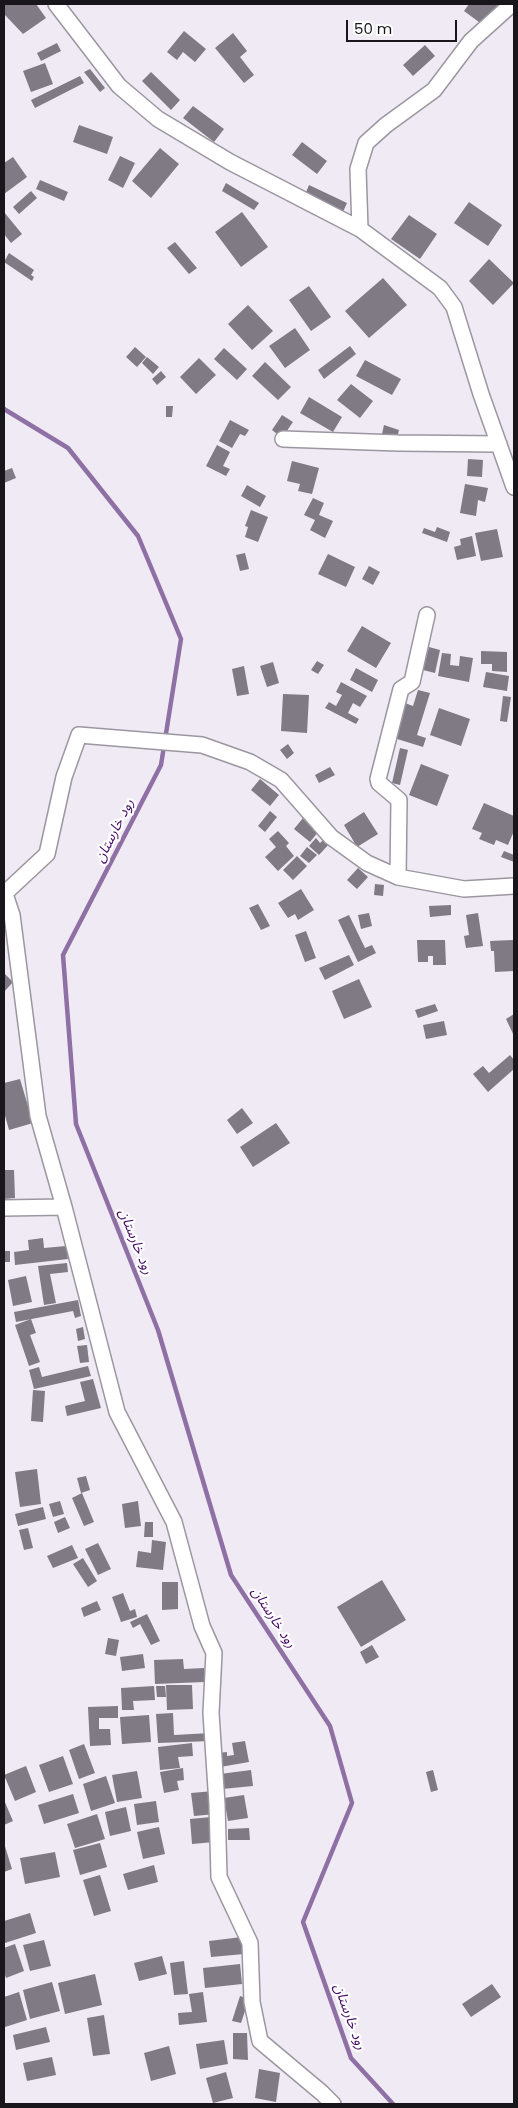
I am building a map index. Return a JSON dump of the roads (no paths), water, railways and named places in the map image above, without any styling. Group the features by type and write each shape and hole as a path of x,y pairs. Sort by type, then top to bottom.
{"street":[{"path":"56,4 119,86 158,119 230,162 360,228 440,288 454,307 481,394 514,487"},
{"path":"360,228 358,169 366,143 386,125 434,90 470,42 512,4"},
{"path":"283,439 498,444"},
{"path":"398,878 399,800 379,783 378,779 401,689 412,682 427,615"},
{"path":"333,2104 260,2041 252,2002 250,1944 219,1877 218,1804 211,1713 214,1653 202,1626 174,1522 117,1412 64,1207 38,1116 12,915 4,894 47,854 64,777 79,735 202,745 250,762 281,780 330,837 367,863 398,878 464,889 514,886"},
{"path":"4,1208 64,1207"}],"waterway":[{"name":"رود خارستان","path":"4,409 68,448 138,536 181,639 161,765 63,955 76,1124 158,1330 231,1575 330,1726 352,1803 303,1922 351,2058 393,2104"}]}
